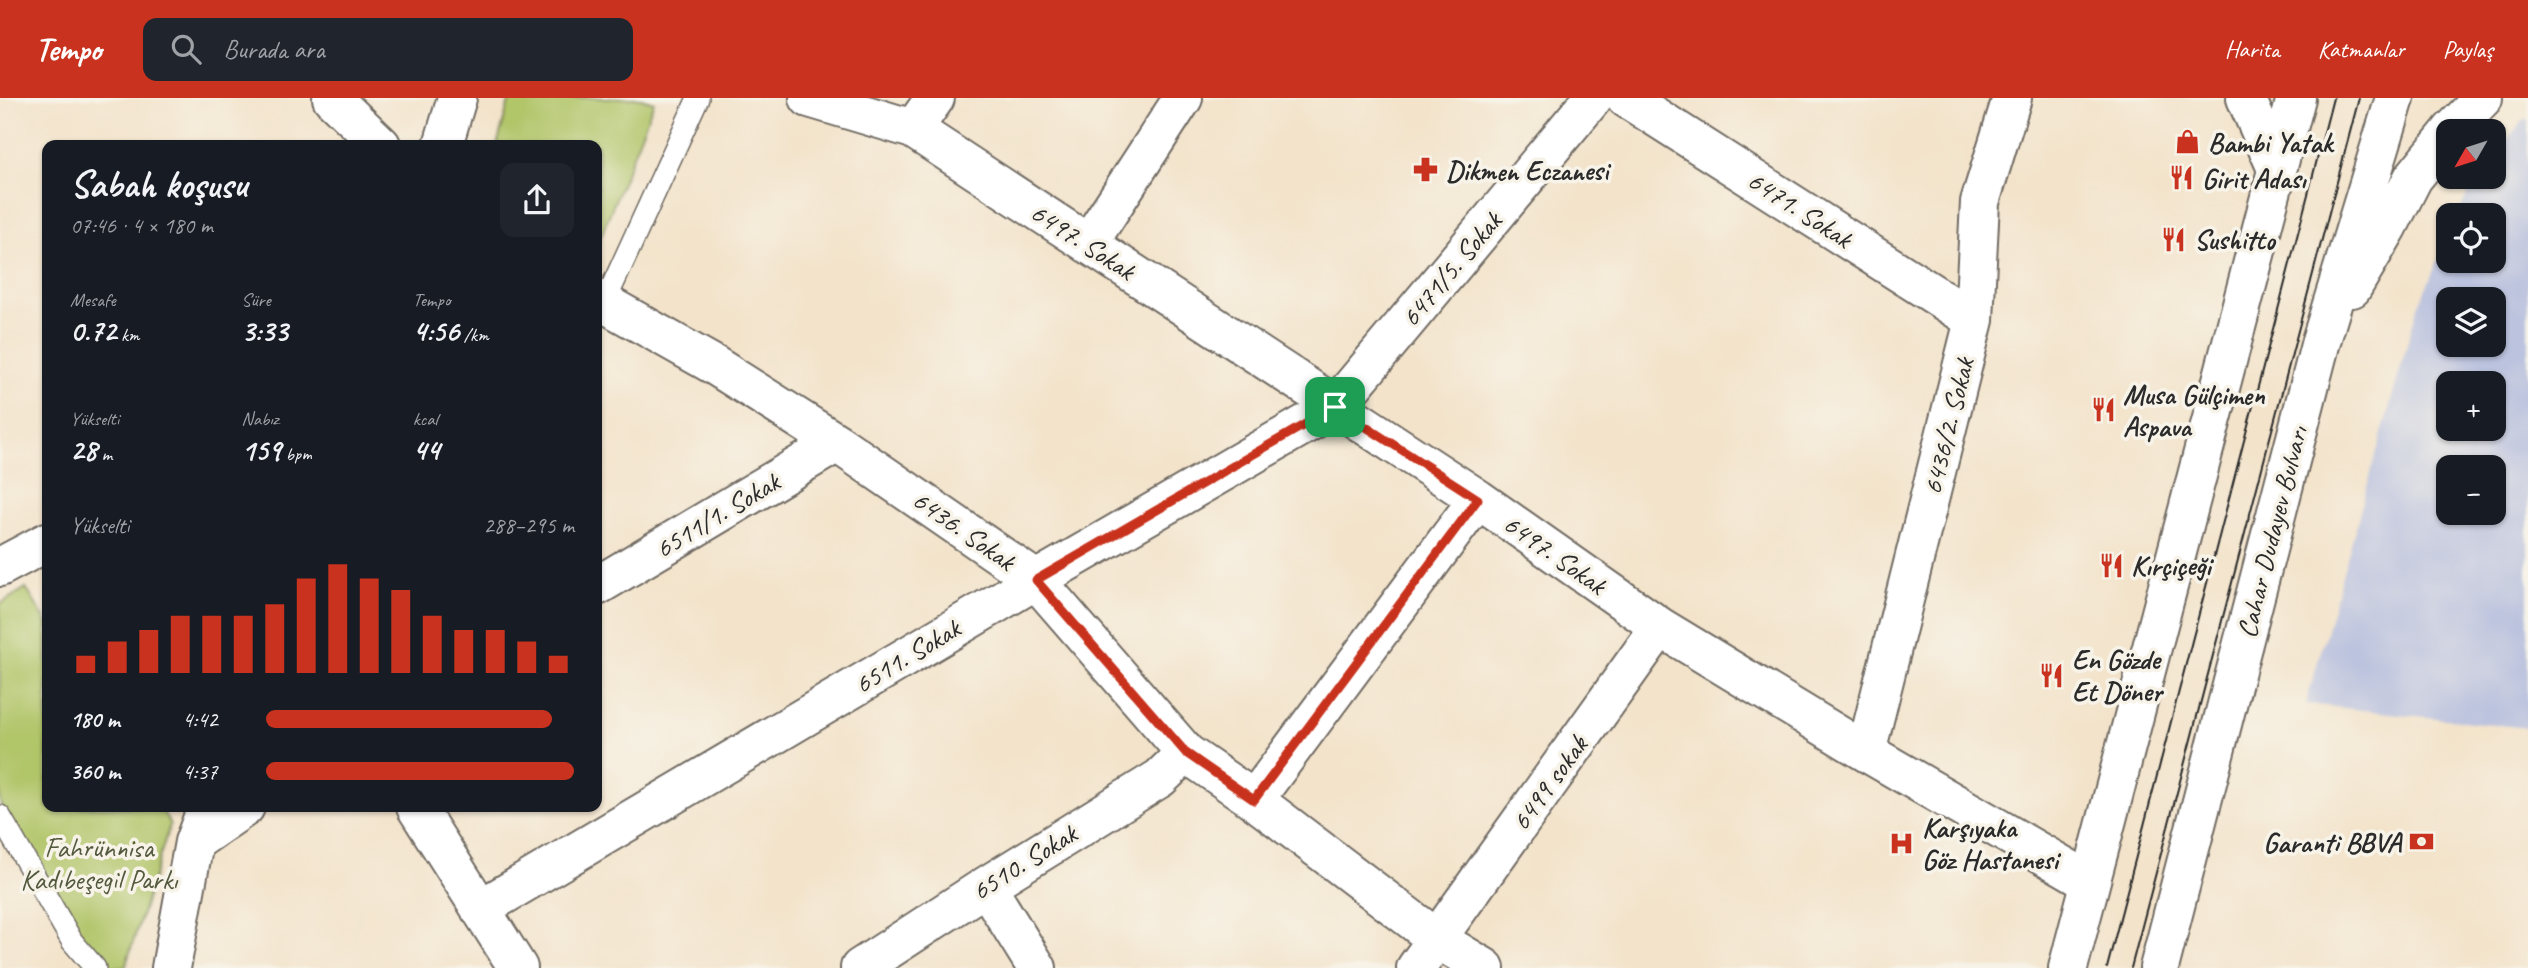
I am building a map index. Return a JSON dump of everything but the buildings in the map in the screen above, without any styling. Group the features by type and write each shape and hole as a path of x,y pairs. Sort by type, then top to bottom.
{"street":[{"path":"332,98 376,140"},
{"path":"444,140 457,98"},
{"name":"6497. Sokak","path":"809,98 913,129 1478,499 1660,627 1866,752 2089,881"},
{"path":"913,129 935,98"},
{"path":"1088,244 1183,98"},
{"name":"6471/5. Sokak","path":"1335,407 1593,98"},
{"name":"6471. Sokak","path":"1626,98 1974,320"},
{"name":"6436/2. Sokak","path":"1866,752 1974,320 1980,202 2012,98"},
{"path":"2246,98 2277,169"},
{"path":"2068,968 2296,98"},
{"name":"Cahar Dudayev Bulvarı","path":"2160,968 2321,341 2395,98"},
{"path":"2463,119 2483,98"},
{"path":"2321,341 2388,227 2413,178 2436,150"},
{"name":"6436. Sokak","path":"602,303 714,365 837,443 1036,580 1186,753 1254,800 1427,953 1485,968"},
{"name":"6511. Sokak","path":"480,909 1036,580 1335,407"},
{"name":"6511/1. Sokak","path":"602,583 837,443"},
{"path":"1254,800 1478,499"},
{"name":"6499 sokak","path":"1427,953 1660,627"},
{"name":"6510. Sokak","path":"860,968 1160,778 1186,753"},
{"path":"171,968 194,842 205,812"},
{"path":"194,842 238,812"},
{"path":"419,812 518,968"},
{"path":"986,886 1037,968"}],"lane":[{"path":"602,300 698,98"},
{"path":"0,816 72,941 95,968"}],"shaded area":[{"path":"2528,119 2528,728 2306,704 2417,309 2436,265 2436,273 2506,273 2506,203 2463,203 2470,189 2506,189 2506,141 2523,121"}],"green space":[{"path":"510,98 641,98 654,102 602,233 602,140 498,140"},
{"name":"Fahrünnisa Kadıbeşegil Parkı","path":"26,588 42,615 42,812 163,812 170,824 125,968 101,967 54,895 0,803 0,604"}],"tram line":[{"path":"2107,968 2333,98"},
{"path":"2131,968 2359,98"}],"place":[{"name":"Bambi Yatak","path":"2188,142"},
{"name":"Dikmen Eczanesi","path":"1426,170"},
{"name":"Girit Adası","path":"2182,178"},
{"name":"Sushitto","path":"2174,239"},
{"name":"Musa Gülçimen Aspava","path":"2103,410"},
{"name":"Kırçiçeği","path":"2111,565"},
{"name":"En Gözde Et Döner","path":"2052,675"},
{"name":"Garanti BBVA","path":"2421,842"},
{"name":"Karşıyaka Göz Hastanesi","path":"1902,843"}],"route":[{"path":"1335,407 1478,499 1254,800 1186,753 1036,580 1335,407"}]}
